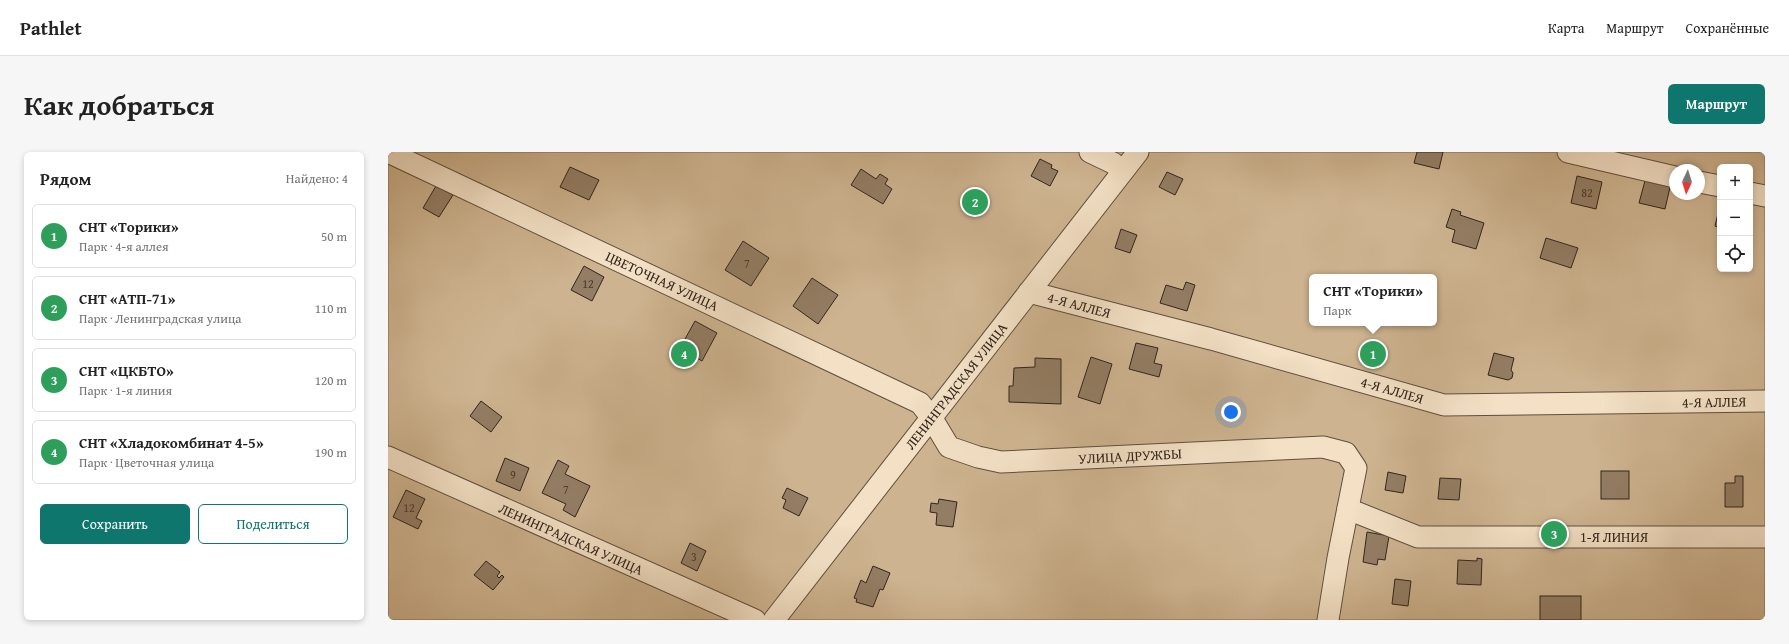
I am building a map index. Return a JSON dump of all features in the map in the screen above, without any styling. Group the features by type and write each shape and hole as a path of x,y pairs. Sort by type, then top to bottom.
{"street":[{"name":"ЦВЕТОЧНАЯ УЛИЦА","path":"388,152 920,403 931,417"},
{"path":"1090,152 1113,163 1123,171"},
{"name":"ЛЕНИНГРАДСКАЯ УЛИЦА","path":"774,620 1138,152"},
{"path":"1568,152 1669,176"},
{"path":"1705,183 1717,185"},
{"path":"1753,194 1765,196"},
{"name":"4-Я АЛЛЕЯ","path":"1029,292 1211,339 1444,405 1765,401"},
{"name":"УЛИЦА ДРУЖБЫ","path":"931,417 949,447 978,457 1001,462 1323,447 1346,453 1356,468 1348,509"},
{"name":"ЛЕНИНГРАДСКАЯ УЛИЦА","path":"388,457 755,620"},
{"path":"1328,620 1348,509"},
{"name":"1-Я ЛИНИЯ","path":"1348,509 1418,536 1765,537"}],"shaded area":[{"path":"388,152 1765,152 1765,620 388,620"}],"building":[{"path":"1417,152 1443,152 1439,169 1414,163"},
{"path":"1040,159 1052,165 1051,168 1058,171 1050,186 1031,176"},
{"path":"570,167 599,180 589,200 560,187"},
{"path":"861,169 876,179 880,174 888,179 885,184 892,189 883,204 851,185"},
{"path":"1167,172 1183,179 1175,195 1159,187"},
{"path":"1577,176 1602,182 1596,209 1571,203"},
{"path":"1646,177 1669,183 1669,192 1665,209 1639,203"},
{"path":"436,186 453,195 439,217 423,208"},
{"path":"1452,209 1461,212 1460,215 1484,223 1476,249 1452,242 1455,230 1446,227"},
{"path":"1121,229 1137,235 1130,253 1115,248"},
{"path":"1546,238 1578,248 1571,268 1540,258"},
{"path":"743,241 769,258 751,286 725,270"},
{"path":"584,266 604,277 592,301 571,290"},
{"path":"812,278 838,295 818,324 793,306"},
{"path":"1186,282 1195,285 1187,311 1160,303 1166,285 1183,290"},
{"path":"695,321 717,333 702,361 680,348"},
{"path":"1136,343 1158,348 1154,363 1162,365 1159,377 1129,369"},
{"path":"1494,353 1514,358 1511,370 1513,373 1512,378 1508,380 1488,375"},
{"path":"1091,357 1112,364 1100,404 1078,397"},
{"path":"1035,358 1061,359 1061,404 1009,402 1009,386 1013,386 1014,368 1035,367"},
{"path":"481,401 502,417 491,432 470,416"},
{"path":"505,458 529,468 520,491 496,481"},
{"path":"558,460 569,466 565,474 590,486 575,517 563,510 566,504 542,493"},
{"path":"1601,471 1629,471 1629,499 1601,499"},
{"path":"1388,472 1406,476 1403,493 1385,490"},
{"path":"1735,476 1743,476 1743,507 1725,507 1725,483 1735,483"},
{"path":"1440,478 1461,479 1459,500 1438,499"},
{"path":"787,488 808,498 799,516 783,508 786,500 782,498"},
{"path":"406,490 425,499 416,518 422,521 418,529 393,517"},
{"path":"939,499 957,502 953,527 936,525 937,513 930,512 931,503 938,504"},
{"path":"1367,532 1389,536 1385,560 1378,559 1377,565 1363,562"},
{"path":"690,543 706,551 697,571 681,563"},
{"path":"1477,558 1482,559 1481,585 1457,584 1458,560 1477,561"},
{"path":"486,561 500,572 497,576 499,578 502,575 504,577 493,590 474,575"},
{"path":"873,566 890,573 883,590 880,589 873,607 856,602 857,599 854,598 861,580 866,583"},
{"path":"1395,579 1411,581 1408,606 1392,604"},
{"path":"1540,596 1581,596 1581,620 1540,620"}],"place":[{"name":"СНТ «АТП-71»","path":"975,202"},
{"name":"СНТ «Хладокомбинат 4-5»","path":"684,354"},
{"name":"СНТ «Торики»","path":"1373,354"},
{"name":"СНТ «ЦКБТО»","path":"1554,534"}]}
